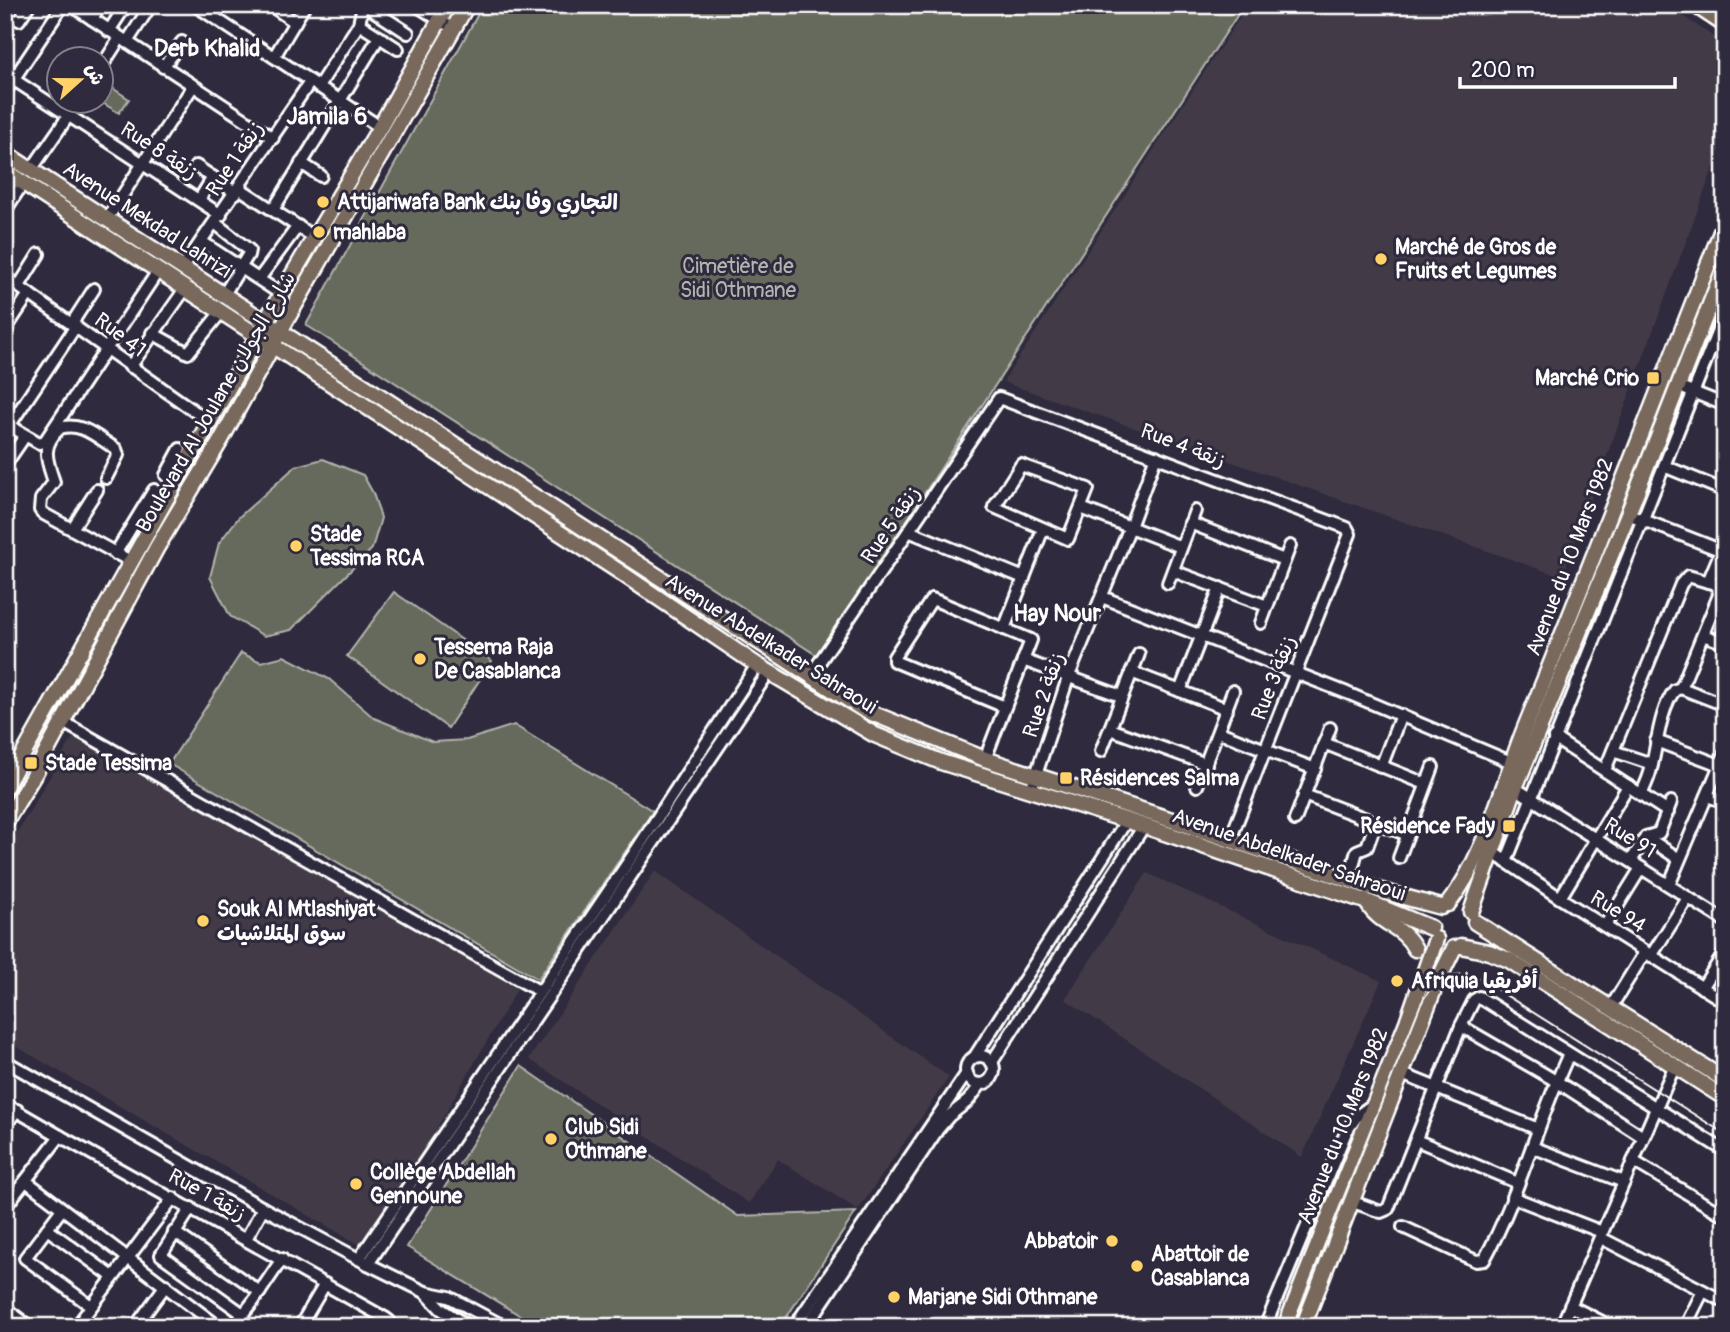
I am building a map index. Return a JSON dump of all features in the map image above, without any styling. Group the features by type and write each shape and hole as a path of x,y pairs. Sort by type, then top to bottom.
{"main road":[{"path":"1695,5 1725,25"},
{"name":"Boulevard Al Joulane شارع الجولان","path":"5,787 211,423 265,322 380,127 444,9"},
{"name":"Boulevard Al Joulane شارع الجولان","path":"5,822 63,722 157,547 221,440 465,10"},
{"name":"Avenue Mekdad Lahrizi","path":"5,153 265,322"},
{"name":"Avenue Mekdad Lahrizi","path":"5,171 258,336"},
{"name":"Avenue du 10 Mars 1982","path":"1445,905 1466,880 1475,861 1511,762 1725,222"},
{"name":"Avenue du 10 Mars 1982","path":"1473,917 1515,788 1628,514 1685,389 1710,305 1725,266"},
{"name":"Avenue Abdelkader Sahraoui","path":"265,322 631,557 810,676 880,718 985,759 1415,902 1445,905"},
{"name":"Avenue Abdelkader Sahraoui","path":"258,336 763,668 875,735 941,762 1127,820 1367,902 1434,934"},
{"path":"620,572 631,557"},
{"path":"680,612 690,597"},
{"path":"1367,902 1379,918 1405,933 1415,948"},
{"path":"1725,1080 1473,917 1461,905 1445,905 1433,916 1434,934 1441,944 1489,952 1509,960 1725,1098"},
{"path":"1457,947 1472,937 1473,917"},
{"name":"Avenue du 10 Mars 1982","path":"1285,1327 1407,1023 1434,934"},
{"name":"Avenue du 10 Mars 1982","path":"1303,1327 1435,987 1457,947"},
{"path":"1340,1146 1355,1152"},
{"path":"1328,1176 1342,1182"},
{"path":"1321,1193 1335,1199"}],"street":[{"path":"19,20 29,5"},
{"path":"5,92 10,77 63,5"},
{"path":"71,5 273,138"},
{"path":"92,19 100,5"},
{"path":"110,31 126,5"},
{"path":"116,49 151,5"},
{"path":"195,5 380,127"},
{"path":"270,5 295,22"},
{"path":"274,57 306,5"},
{"path":"364,5 408,33"},
{"name":"Rue 1 زنقة","path":"183,269 273,138 359,24 364,5"},
{"path":"416,5 465,10"},
{"path":"444,9 454,29"},
{"path":"359,24 398,49"},
{"path":"272,210 379,37"},
{"path":"163,67 182,42"},
{"name":"Rue 8 زنقة","path":"10,77 46,101"},
{"path":"107,219 193,86"},
{"path":"31,170 69,116"},
{"name":"Rue 8 زنقة","path":"69,116 199,200 218,219"},
{"path":"301,163 321,176"},
{"path":"196,166 314,237"},
{"path":"199,200 212,177"},
{"path":"5,211 23,183"},
{"name":"Rue 1 زنقة","path":"218,219 247,246 248,254 241,267"},
{"path":"259,279 298,226"},
{"path":"201,242 281,294"},
{"path":"19,286 39,254"},
{"path":"223,296 241,267"},
{"path":"94,289 74,324 7,424 39,443 45,441 158,271"},
{"name":"Rue 41","path":"5,277 211,423"},
{"path":"130,367 185,289"},
{"path":"5,330 29,294"},
{"path":"1506,862 1644,520 1664,466 1685,389 1725,311 1710,305"},
{"path":"152,333 188,353 221,312"},
{"path":"1685,389 1725,405"},
{"name":"Rue 4 زنقة","path":"1003,397 1350,530"},
{"name":"Rue 5 زنقة","path":"810,676 911,532 994,403 1003,397"},
{"path":"106,478 118,454 116,449 78,426 65,426 56,432 46,449 47,465 54,482 41,499 40,510 132,562"},
{"path":"5,465 25,436"},
{"path":"176,484 166,475 180,449"},
{"name":"Rue 2 زنقة","path":"1031,790 1068,678 1156,456"},
{"path":"1021,465 1088,490 1082,508 1068,539 994,507 1021,465"},
{"path":"1664,466 1725,491"},
{"path":"72,529 97,490"},
{"path":"115,554 154,490"},
{"path":"1082,508 1181,547"},
{"path":"1168,583 1195,511"},
{"path":"141,512 155,521"},
{"path":"1628,514 1723,552 1708,582"},
{"path":"1190,523 1284,560"},
{"path":"1004,629 1043,529"},
{"name":"Rue 3 زنقة","path":"1230,840 1350,530"},
{"path":"911,532 1024,578"},
{"path":"1261,623 1290,546"},
{"path":"1173,570 1267,606"},
{"path":"1605,770 1681,583 1688,576 1718,586 1719,595 1681,688 1672,693 1642,795"},
{"path":"1180,691 1220,588"},
{"path":"1102,597 1401,715 1511,762"},
{"path":"985,759 1031,640 933,598 893,659 1005,707"},
{"path":"1703,635 1725,643"},
{"path":"1101,751 1139,654"},
{"path":"1023,660 1122,696"},
{"path":"364,1262 573,951 706,744 763,668"},
{"path":"364,1262 540,991 573,951 716,751 763,668"},
{"path":"1131,673 1227,709"},
{"path":"1681,688 1725,705"},
{"path":"1197,786 1233,691"},
{"path":"1381,767 1401,715"},
{"path":"63,722 540,991"},
{"path":"1295,820 1329,728"},
{"path":"1110,729 1206,764"},
{"path":"1219,732 1315,769"},
{"path":"1554,738 1642,795 1669,807 1660,833 1646,837 1631,861"},
{"path":"1656,741 1720,765"},
{"path":"1324,743 1426,784"},
{"path":"706,744 716,751"},
{"path":"1613,751 1652,764"},
{"path":"1669,885 1725,753"},
{"path":"1399,858 1433,767"},
{"path":"1560,898 1628,786"},
{"name":"Rue 91","path":"1515,788 1725,921"},
{"path":"1304,795 1408,835"},
{"path":"1707,796 1725,803"},
{"path":"975,1056 985,1056 992,1062 993,1076 986,1083 972,1081 967,1073 967,1064 975,1056 1127,820"},
{"path":"1349,880 1357,851 1367,847 1376,822"},
{"path":"992,1062 1144,826"},
{"path":"1646,837 1679,859"},
{"name":"Rue 94","path":"1492,852 1725,1002"},
{"path":"1605,926 1641,869"},
{"path":"1611,1007 1688,898"},
{"path":"1702,988 1725,951"},
{"path":"1353,1202 1381,1212 1388,1209 1461,1026 1474,1000 1479,997 1725,1151"},
{"path":"1461,1026 1556,1081 1643,1137"},
{"path":"1403,1227 1476,1261 1482,1261 1518,1183 1556,1081 1569,1054"},
{"path":"5,1061 263,1208 364,1262 425,1292 449,1297 505,1327"},
{"path":"1561,1327 1675,1065"},
{"path":"794,1327 967,1073"},
{"path":"1402,1074 1538,1129"},
{"path":"806,1327 938,1129 949,1116 964,1106 981,1084"},
{"path":"1265,1327 1340,1146 1356,1116 1375,1103"},
{"name":"Rue 1 زنقة","path":"5,1104 282,1259 387,1324"},
{"path":"5,1126 17,1110"},
{"path":"5,1207 60,1136"},
{"path":"1416,1140 1518,1183"},
{"path":"1532,1147 1624,1182"},
{"path":"1633,1161 1725,1216"},
{"path":"26,1181 219,1327"},
{"path":"1512,1197 1601,1235 1725,1302"},
{"path":"76,1327 173,1198"},
{"path":"191,1208 160,1255 243,1314"},
{"path":"246,1239 263,1208"},
{"path":"62,1209 25,1258 91,1306"},
{"path":"47,1229 113,1277"},
{"path":"174,1232 260,1292"},
{"path":"233,1327 282,1259"},
{"path":"303,1327 303,1321 325,1284"},
{"path":"135,1327 166,1285"},
{"path":"1685,1327 1703,1291"},
{"path":"425,1292 441,1309 469,1327"},
{"path":"1570,1306 1612,1327"},
{"path":"5,1308 30,1327"}],"shaded area":[{"name":"Marché de Gros de Fruits et Legumes","path":"1248,5 1666,5 1725,44 1725,136 1562,577 1003,382"},
{"name":"Souk Al Mtlashiyat سوق المتلاشيات","path":"78,729 517,989 367,1249 5,1040 5,853"},
{"path":"655,871 949,1077 858,1210 778,1159 749,1203 529,1059"},
{"path":"1147,873 1381,981 1302,1157 1065,999"}],"green space":[{"name":"Cimetière de Sidi Othmane","path":"483,5 1241,5 1242,8 818,656 306,325"},
{"path":"116,90 129,99 119,113 116,111"},
{"name":"Stade Tessima RCA","path":"323,459 363,475 373,493 381,518 372,549 291,630 264,636 230,616 210,577 219,543 239,517 296,466"},
{"name":"Tessema Raja De Casablanca","path":"394,592 492,661 448,728 347,656"},
{"path":"241,653 261,662 284,656 329,679 374,718 433,742 467,740 514,725 653,811 538,979 169,764"},
{"name":"Club Sidi Othmane","path":"521,1066 738,1216 856,1212 780,1327 539,1327 407,1247"}],"tram line":[{"path":"1713,5 1725,13"},
{"path":"1292,1327 1420,1006 1429,990 1440,980 1455,975 1474,975 1725,1134"}],"place":[{"name":"Attijariwafa Bank التجاري وفا بنك","path":"323,202"},
{"name":"mahlaba","path":"319,232"},
{"name":"Marché de Gros de Fruits et Legumes","path":"1381,259"},
{"name":"Marché Crio","path":"1653,378"},
{"name":"Stade Tessima RCA","path":"296,546"},
{"name":"Tessema Raja De Casablanca","path":"420,659"},
{"name":"Stade Tessima","path":"31,763"},
{"name":"Résidences Salma","path":"1066,778"},
{"name":"Résidence Fady","path":"1509,826"},
{"name":"Souk Al Mtlashiyat سوق المتلاشيات","path":"203,921"},
{"name":"Afriquia أفريقيا","path":"1397,981"},
{"name":"Club Sidi Othmane","path":"551,1139"},
{"name":"Collège Abdellah Gennoune","path":"356,1184"},
{"name":"Abbatoir","path":"1112,1241"},
{"name":"Abattoir de Casablanca","path":"1137,1266"},
{"name":"Marjane Sidi Othmane","path":"894,1297"}],"district":[{"name":"Derb Khalid","path":"207,48"},
{"name":"Jamila 6","path":"327,116"},
{"name":"Hay Nour","path":"1057,613"}]}
